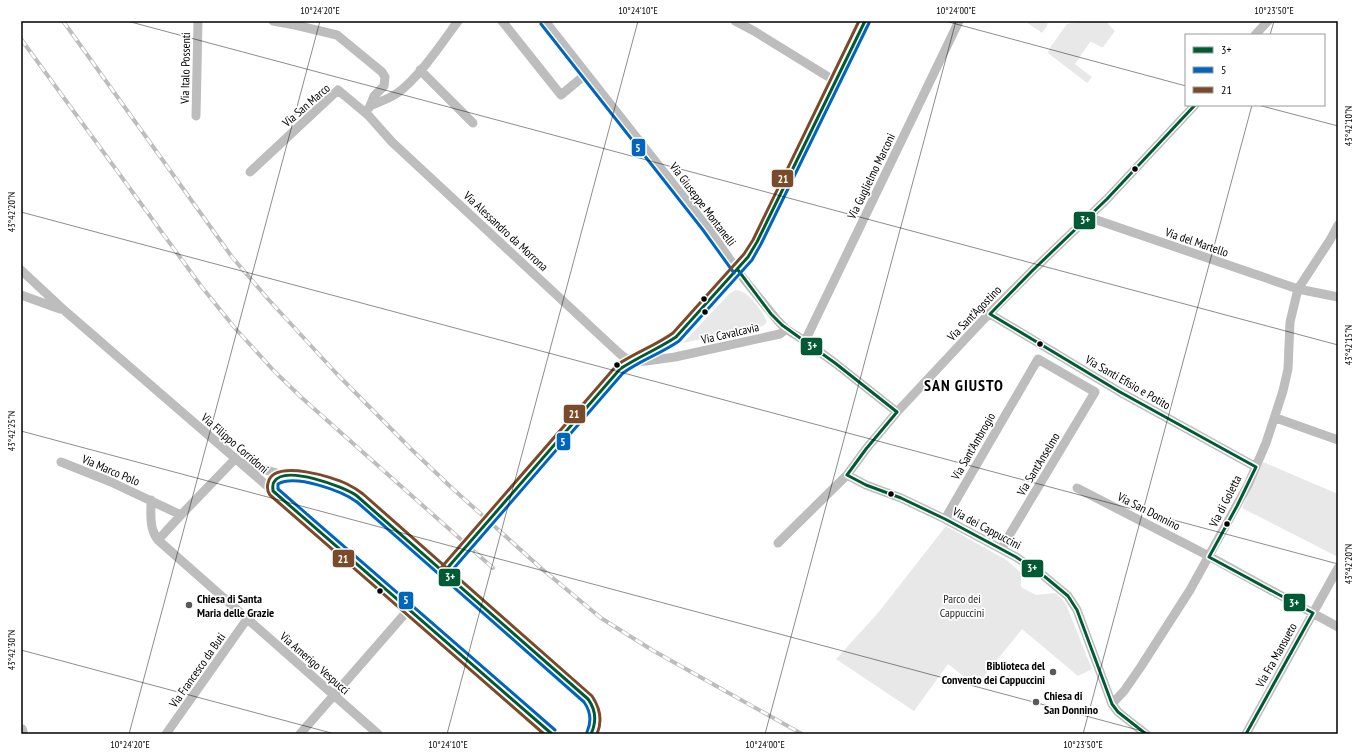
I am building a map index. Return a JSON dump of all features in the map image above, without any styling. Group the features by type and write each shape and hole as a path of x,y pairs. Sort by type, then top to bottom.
{"main road":[{"path":"21,730 22,734"}],"street":[{"name":"Via Italo Possenti","path":"196,116 198,21"},
{"path":"273,21 337,35 383,74 386,79 384,86 374,96 368,115"},
{"path":"370,106 396,94 420,70 458,21"},
{"path":"502,21 561,95 586,74"},
{"name":"Via Giuseppe Montanelli","path":"545,21 697,214 771,314 786,329 805,341 864,385 897,412"},
{"path":"735,21 754,31 835,81"},
{"path":"446,569 620,369 630,362 657,350 676,337 738,270 748,257 757,242 865,21"},
{"name":"Via Guglielmo Marconi","path":"805,341 959,21"},
{"path":"1256,34 1268,21"},
{"path":"420,70 472,123"},
{"name":"Via San Marco","path":"250,172 338,90 368,115"},
{"name":"Via Sant'Agostino","path":"778,543 847,474 897,412 990,314 1125,180 1194,106"},
{"name":"Via Alessandro da Morrona","path":"368,115 392,142 630,362"},
{"name":"Via del Martello","path":"1088,217 1298,289 1338,297"},
{"name":"Via di Goletta","path":"1112,704 1124,691 1144,662 1190,590 1237,506 1256,467 1276,418 1286,380 1290,322 1298,289 1330,240 1338,224"},
{"name":"Via Filippo Corridoni","path":"21,270 65,312 317,528 552,734"},
{"path":"21,295 65,312"},
{"name":"Via Santi Efisio e Potito","path":"990,314 1120,392 1256,467"},
{"name":"Via Cavalcavia","path":"630,362 675,357 780,334 786,329"},
{"name":"Via Sant'Ambrogio","path":"945,519 1038,359 1095,392"},
{"name":"Via Sant'Anselmo","path":"1001,549 1095,392"},
{"path":"1276,418 1338,440"},
{"path":"151,500 151,526 153,533 158,540 181,515 237,460 287,476 312,479 343,488 376,511 446,569 588,700 592,704 595,714 595,724 591,734"},
{"name":"Via Marco Polo","path":"61,462 151,500 181,515"},
{"name":"Via dei Cappuccini","path":"847,474 866,485 901,498 945,519 1026,563 1044,576 1071,600 1077,610 1112,704"},
{"path":"273,491 272,484 276,478 287,476"},
{"name":"Via San Donnino","path":"1077,488 1338,627"},
{"name":"Via Amerigo Vespucci","path":"158,540 378,734"},
{"name":"Via Fra Mansueto","path":"1246,734 1338,568"},
{"path":"300,734 409,609"},
{"name":"Via Francesco da Buti","path":"166,734 247,619"},
{"path":"1112,704 1118,712 1146,734"}],"green space":[{"path":"1025,21 1048,21 1047,26 1042,33"},
{"path":"1082,21 1108,21 1108,24 1115,31 1103,47 1090,42 1075,64 1092,77 1087,83 1048,53 1049,49 1067,24"},
{"path":"736,290 741,291 750,297 759,307 767,322 763,326 683,343 730,293"},
{"path":"1263,462 1338,494 1338,551 1336,556 1242,508"},
{"name":"Parco dei Cappuccini","path":"946,526 1008,561 1021,573 1021,587 1036,595 1055,593 1063,600 1092,669 1078,676 1022,629 976,686 948,664 914,711 836,659 878,613"}],"railway":[{"path":"63,21 232,257 268,299 336,373 411,449 542,569 601,618 652,650 802,734"},
{"path":"21,39 201,286 234,327 275,372 302,398 493,568"}],"transit line":[{"name":"21","path":"440,569 617,365 673,333 744,254 753,240 859,21"},
{"name":"3+","path":"444,572 620,369 676,337 748,257 757,242 865,21"},
{"name":"5","path":"448,575 623,373 679,341 752,260 869,23"},
{"name":"5","path":"541,24 703,230 734,273"},
{"name":"3+","path":"1194,106 1107,199 1033,270 990,314 1120,392 1256,467 1237,506 1209,557 1313,613 1246,734"},
{"name":"3+","path":"738,270 771,314 782,325 835,363 897,412"},
{"name":"3+","path":"847,475 866,449 897,412"},
{"name":"21","path":"544,734 270,495 268,484 269,480 274,474 283,471 319,474 347,484 363,494 592,696 600,714 600,724 597,734"},
{"name":"3+","path":"273,491 274,482 280,477 290,475 301,476 328,483 340,487 357,496 588,699 593,707 595,716 591,734"},
{"name":"3+","path":"847,475 866,485 901,498 945,519 1016,557 1044,576 1068,596 1077,610 1112,704 1118,712 1146,734"},
{"name":"5","path":"555,730 278,489 278,484 286,481 307,482 341,493 357,502 584,702 590,717 590,724 587,732"},
{"name":"3+","path":"273,491 552,734"}],"place":[{"name":"Chiesa di Santa Maria delle Grazie","path":"189,605"},
{"name":"Biblioteca del Convento dei Cappuccini","path":"1053,672"},
{"name":"Chiesa di San Donnino","path":"1036,702"}],"district":[{"name":"SAN GIUSTO","path":"964,385"}]}
